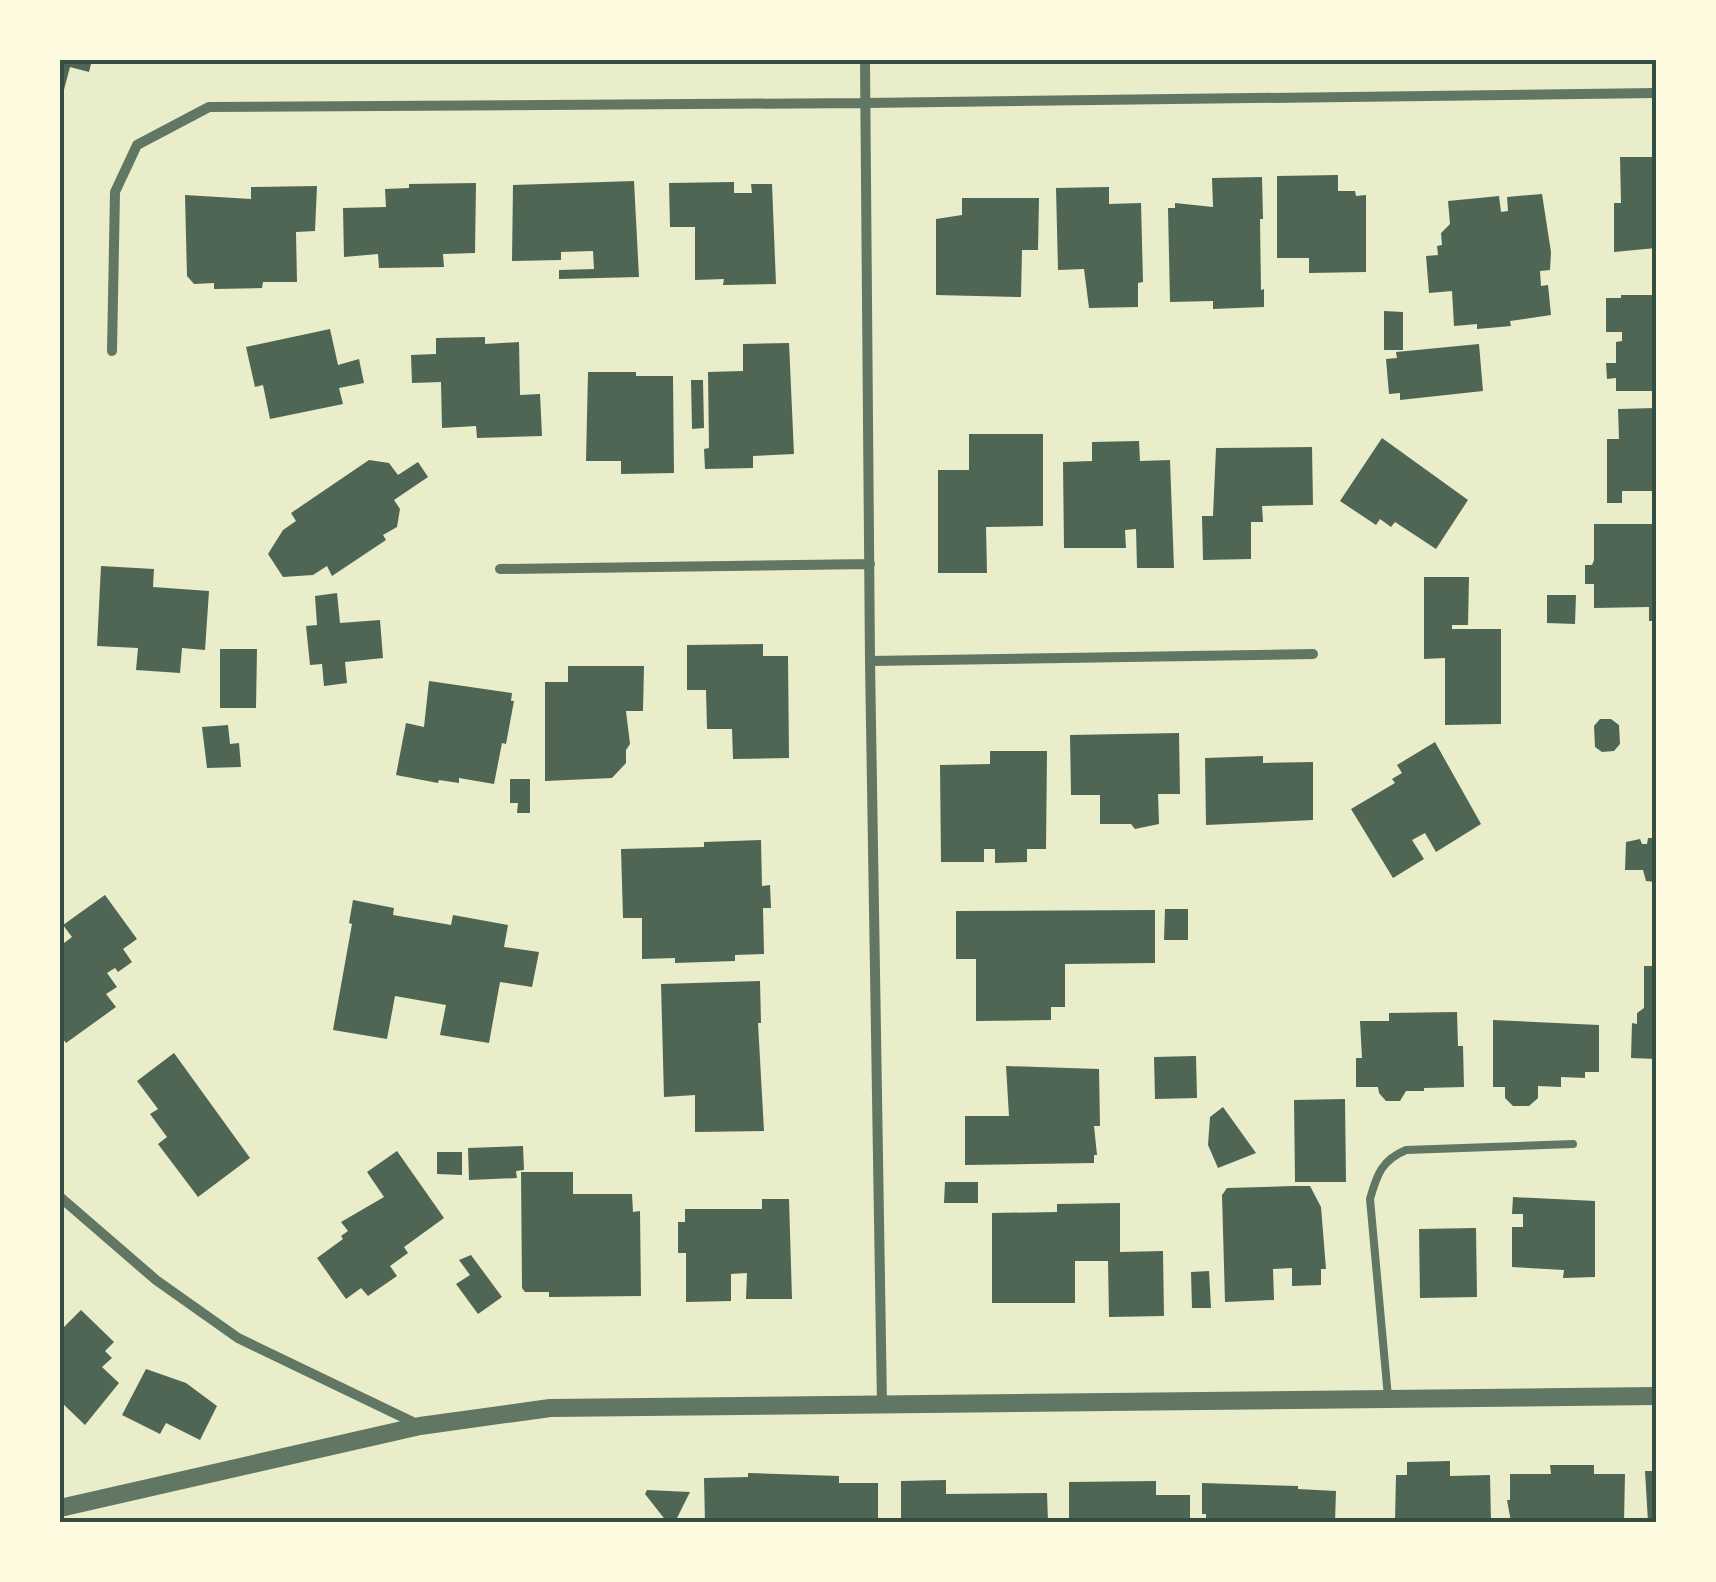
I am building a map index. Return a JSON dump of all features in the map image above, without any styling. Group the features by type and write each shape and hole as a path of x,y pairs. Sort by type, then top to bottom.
{"street":[{"path":"865,60 882,1405"},
{"path":"112,351 115,192 137,145 210,106 1656,93"},
{"path":"500,570 870,564"},
{"path":"870,661 1312,654"},
{"path":"60,1198 156,1280 238,1338 420,1426"},
{"path":"60,1508 420,1426 550,1408 1656,1396"}],"lane":[{"path":"1388,1400 1370,1199 1377,1173 1391,1157 1406,1150 1572,1144"}],"building":[{"path":"60,60 92,60 89,72 70,67 61,101"},
{"path":"1620,157 1656,157 1656,248 1614,252 1614,203 1621,203"},
{"path":"1338,175 1338,191 1366,195 1366,272 1309,273 1309,258 1277,258 1277,176"},
{"path":"1262,177 1264,307 1213,309 1213,301 1170,302 1168,208 1175,208 1175,203 1213,207 1212,178"},
{"path":"634,181 639,277 559,279 559,270 594,269 593,251 561,252 561,260 512,261 513,185"},
{"path":"734,182 734,193 752,193 751,184 772,184 776,284 723,285 724,279 695,280 695,227 670,227 669,183"},
{"path":"476,183 475,253 443,254 444,267 379,268 378,254 344,257 343,208 386,207 385,189 409,188 409,184"},
{"path":"317,186 315,231 296,232 297,282 263,282 262,288 214,289 214,283 194,284 187,276 185,195 251,199 251,187"},
{"path":"1109,187 1109,204 1141,203 1143,282 1138,283 1138,307 1089,308 1084,269 1058,270 1056,188"},
{"path":"1542,194 1551,252 1550,270 1540,271 1541,286 1548,285 1551,315 1510,321 1511,326 1454,326 1452,291 1429,293 1426,256 1438,255 1437,246 1442,245 1441,233 1450,224 1448,201 1499,196 1501,212 1508,211 1507,197"},
{"path":"962,198 1039,198 1038,250 1022,250 1021,297 936,295 936,219 962,215"},
{"path":"1656,295 1656,391 1616,391 1616,378 1607,379 1606,363 1616,363 1616,342 1622,341 1622,332 1606,332 1606,298"},
{"path":"1384,311 1403,312 1403,350 1384,350"},
{"path":"330,329 338,365 359,359 364,383 339,388 343,404 270,419 263,385 255,387 246,347"},
{"path":"485,337 485,344 519,342 520,395 540,394 542,436 477,438 476,426 442,428 441,382 412,383 411,355 436,354 436,338"},
{"path":"789,343 794,454 753,456 753,468 705,469 704,449 709,448 708,372 743,371 743,344"},
{"path":"1479,344 1483,391 1400,400 1400,393 1389,394 1386,359 1397,358 1396,352"},
{"path":"588,372 673,376 674,473 621,474 621,461 586,461"},
{"path":"691,380 703,380 704,428 692,429"},
{"path":"1656,408 1656,491 1622,491 1622,503 1607,503 1607,439 1619,439 1618,409"},
{"path":"969,434 1043,434 1043,526 986,527 987,573 938,573 938,470 969,470"},
{"path":"1382,438 1468,500 1436,549 1395,522 1391,527 1380,519 1376,525 1340,501"},
{"path":"1139,441 1140,461 1170,460 1174,568 1137,568 1136,529 1125,530 1126,548 1064,548 1063,462 1092,461 1092,442"},
{"path":"1312,447 1313,505 1262,506 1263,522 1251,522 1251,559 1203,560 1202,516 1213,516 1216,448"},
{"path":"369,460 389,463 398,475 418,462 428,477 394,500 400,509 397,527 383,535 386,540 332,576 327,566 313,575 283,577 268,554 283,530 296,521 291,513"},
{"path":"1594,524 1656,524 1656,621 1649,621 1649,607 1594,608 1594,584 1585,584 1585,565 1592,565 1594,560"},
{"path":"101,566 154,569 153,587 209,591 205,650 182,648 180,673 136,670 138,648 97,646"},
{"path":"1424,577 1469,577 1468,625 1452,625 1452,629 1501,629 1501,724 1445,725 1445,658 1424,659"},
{"path":"337,593 340,623 380,620 383,658 345,662 347,683 324,686 322,664 310,665 306,626 317,625 315,596"},
{"path":"1547,595 1576,595 1575,624 1547,623"},
{"path":"763,644 763,656 788,656 789,758 733,759 732,729 707,729 706,690 687,690 687,645"},
{"path":"220,649 257,649 256,708 220,708"},
{"path":"568,666 644,666 643,711 626,711 630,744 626,763 612,778 545,781 545,682 568,682"},
{"path":"429,681 512,693 506,744 502,743 494,784 459,778 459,783 438,783 396,775 406,723 424,727"},
{"path":"1600,719 1611,719 1619,725 1620,744 1614,751 1602,752 1595,747 1594,726"},
{"path":"228,725 230,744 239,743 241,767 207,768 202,727"},
{"path":"1179,733 1180,794 1158,794 1159,824 1135,829 1131,824 1100,824 1100,795 1071,795 1070,735"},
{"path":"1435,742 1481,824 1436,852 1425,833 1412,840 1424,859 1393,878 1351,809 1395,783 1392,779 1402,773 1397,765"},
{"path":"990,751 1047,751 1046,849 1027,849 1027,862 995,863 995,849 984,849 984,862 941,862 940,765 990,764"},
{"path":"1263,756 1263,763 1313,762 1313,820 1206,825 1205,758"},
{"path":"510,779 530,779 530,813 517,813 518,803 510,803"},
{"path":"1648,838 1656,838 1656,882 1646,881 1643,870 1625,870 1626,842 1640,839 1647,844"},
{"path":"761,840 762,886 770,885 771,908 763,908 764,954 735,955 735,961 675,963 675,958 642,959 642,918 623,918 621,849 704,847 704,842"},
{"path":"105,895 137,939 123,949 132,962 118,972 115,968 107,973 117,987 106,994 116,1007 66,1043 60,1035 60,946 72,937 63,925"},
{"path":"353,900 394,908 393,915 451,925 453,915 508,925 504,947 539,952 532,987 500,982 489,1043 440,1035 446,1005 395,996 387,1039 333,1030"},
{"path":"1165,909 1188,909 1188,940 1164,940"},
{"path":"1155,910 1155,963 1065,964 1065,1007 1051,1007 1051,1020 976,1021 976,959 956,959 956,911"},
{"path":"1644,966 1656,966 1656,1059 1631,1058 1632,1023 1637,1024 1637,1013 1644,1008"},
{"path":"760,981 758,1023 764,1131 695,1132 695,1095 664,1097 661,984"},
{"path":"1457,1012 1464,1087 1406,1091 1400,1101 1386,1101 1378,1087 1356,1087 1356,1058 1362,1058 1360,1021 1389,1021 1389,1013"},
{"path":"1493,1020 1599,1025 1599,1072 1585,1072 1585,1078 1561,1077 1561,1087 1538,1086 1538,1098 1529,1106 1513,1106 1505,1098 1505,1087 1493,1087"},
{"path":"174,1053 250,1158 198,1197 158,1144 167,1137 150,1114 158,1109 137,1081"},
{"path":"1196,1056 1197,1098 1155,1099 1154,1057"},
{"path":"1006,1066 1099,1069 1100,1126 1094,1126 1094,1163 965,1165 965,1116 1009,1116"},
{"path":"1345,1099 1346,1182 1295,1182 1294,1100"},
{"path":"1223,1107 1256,1153 1218,1168 1208,1145 1210,1117"},
{"path":"523,1146 524,1170 516,1171 517,1178 469,1180 468,1148"},
{"path":"397,1151 444,1218 404,1247 408,1253 390,1266 397,1276 368,1296 361,1288 346,1299 317,1258 343,1239 341,1236 348,1231 341,1222 384,1197 367,1172"},
{"path":"437,1152 462,1152 462,1175 437,1174"},
{"path":"521,1172 573,1172 573,1194 632,1194 633,1212 640,1211 641,1296 549,1297 549,1292 525,1292"},
{"path":"945,1182 978,1182 978,1203 944,1203"},
{"path":"1310,1186 1321,1207 1326,1269 1321,1269 1321,1285 1292,1286 1292,1268 1273,1269 1274,1300 1225,1302 1222,1195 1227,1188"},
{"path":"1513,1197 1595,1201 1595,1277 1563,1278 1564,1270 1512,1267 1512,1227 1523,1227 1523,1214 1512,1214"},
{"path":"762,1199 789,1199 792,1299 746,1299 747,1273 731,1274 731,1301 686,1302 686,1253 678,1253 678,1222 685,1222 685,1209 762,1209"},
{"path":"1120,1203 1120,1252 1163,1251 1164,1316 1109,1317 1108,1261 1075,1261 1075,1303 992,1303 992,1213 1057,1212 1057,1204"},
{"path":"1476,1228 1477,1297 1420,1298 1419,1229"},
{"path":"471,1255 502,1297 478,1314 456,1284 470,1275 459,1260"},
{"path":"1209,1271 1211,1308 1192,1308 1191,1272"},
{"path":"81,1310 114,1342 105,1351 112,1358 102,1367 119,1383 85,1425 60,1401 60,1331"},
{"path":"146,1369 186,1383 217,1406 200,1440 166,1423 160,1434 122,1415"},
{"path":"1450,1461 1450,1476 1490,1475 1491,1522 1395,1522 1396,1475 1407,1475 1407,1462"},
{"path":"1550,1465 1594,1465 1594,1474 1625,1474 1624,1522 1511,1522 1507,1500 1510,1474 1551,1474"},
{"path":"1645,1471 1656,1471 1656,1522 1648,1522"},
{"path":"748,1473 839,1476 839,1483 878,1483 878,1522 705,1522 704,1478 748,1477"},
{"path":"946,1480 946,1494 1047,1493 1048,1522 901,1522 901,1481"},
{"path":"1156,1481 1156,1495 1190,1495 1190,1522 1069,1522 1069,1482"},
{"path":"1202,1483 1336,1491 1335,1522 1206,1522 1206,1514 1202,1514"},
{"path":"647,1490 690,1492 675,1522 667,1522 645,1494"}]}
